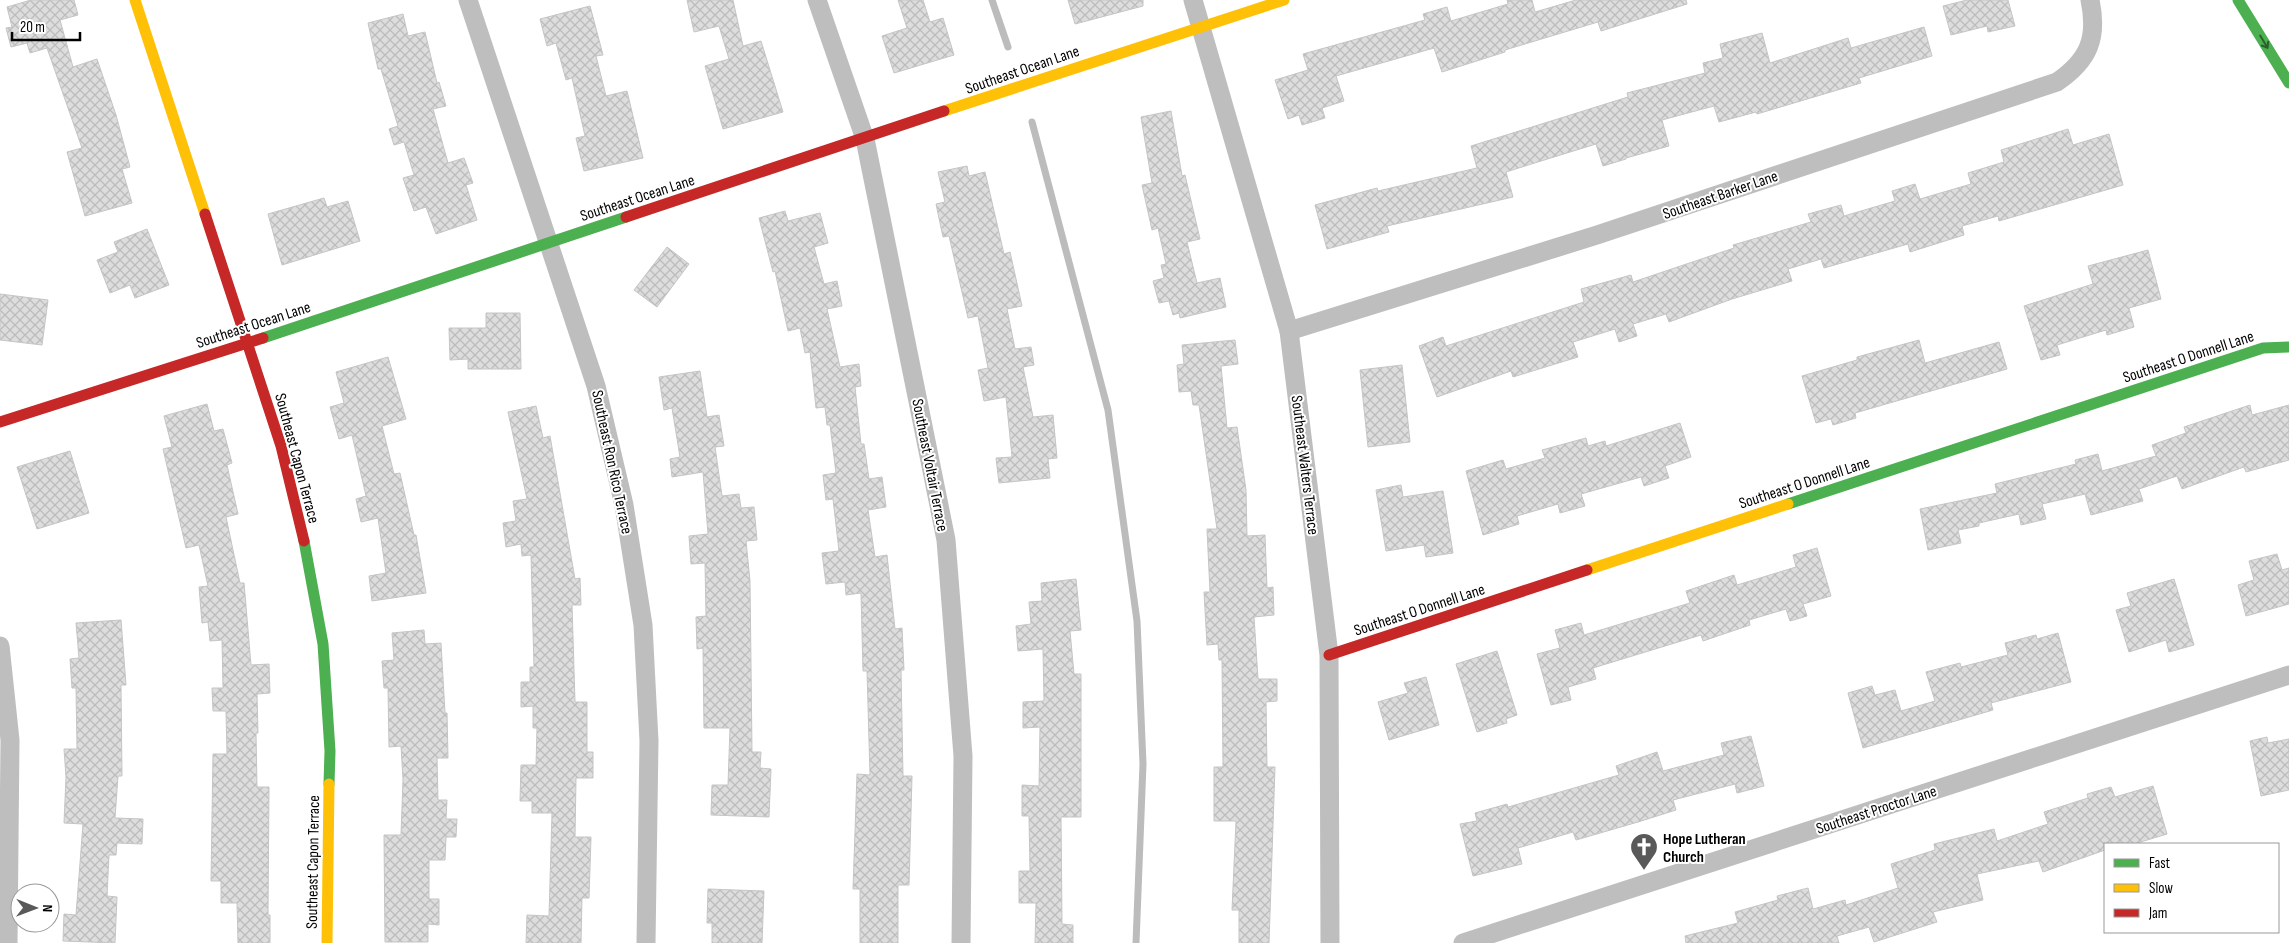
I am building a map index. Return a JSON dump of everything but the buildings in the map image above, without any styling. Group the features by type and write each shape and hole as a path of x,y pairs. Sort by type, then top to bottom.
{"street":[{"name":"Southeast Capon Terrace","path":"135,0 281,446 302,537 323,644 330,751 327,943"},
{"name":"Southeast Ron Rico Terrace","path":"468,0 596,386 624,505 643,625 649,741 646,943"},
{"name":"Southeast Voltair Terrace","path":"817,0 865,139 946,540 963,756 961,943"},
{"name":"Southeast Walters Terrace","path":"1193,0 1202,25 1289,331 1329,655 1330,943"},
{"name":"Southeast Ocean Lane","path":"0,422 248,343 865,139 1202,25 1284,0"},
{"name":"Southeast Barker Lane","path":"1289,331 1597,235 2057,82 2072,71 2084,57 2093,37 2094,16 2090,0"},
{"path":"2238,0 2289,83"},
{"name":"Southeast O Donnell Lane","path":"1329,655 2263,348 2289,347"},
{"path":"0,646 10,740 8,943"},
{"name":"Southeast Proctor Lane","path":"1463,943 2289,675"}],"waterway":[{"path":"992,0 1008,47"},
{"path":"1032,122 1108,410 1137,621 1143,764 1136,943"}],"traffic: fast":[{"path":"2238,0 2289,83"},
{"path":"263,338 626,217"},
{"path":"1788,504 2263,348 2289,347"},
{"path":"304,541 323,644 330,751 329,784"}],"traffic: slow":[{"path":"135,0 205,214"},
{"path":"944,111 1284,0"},
{"path":"1587,570 1788,504"},
{"path":"327,943 329,784"}],"traffic: jam":[{"path":"626,217 944,111"},
{"path":"205,214 281,446 304,541"},
{"path":"0,422 263,338"},
{"path":"1329,655 1587,570"}],"place":[{"name":"Hope Lutheran Church","path":"1644,871"}]}
